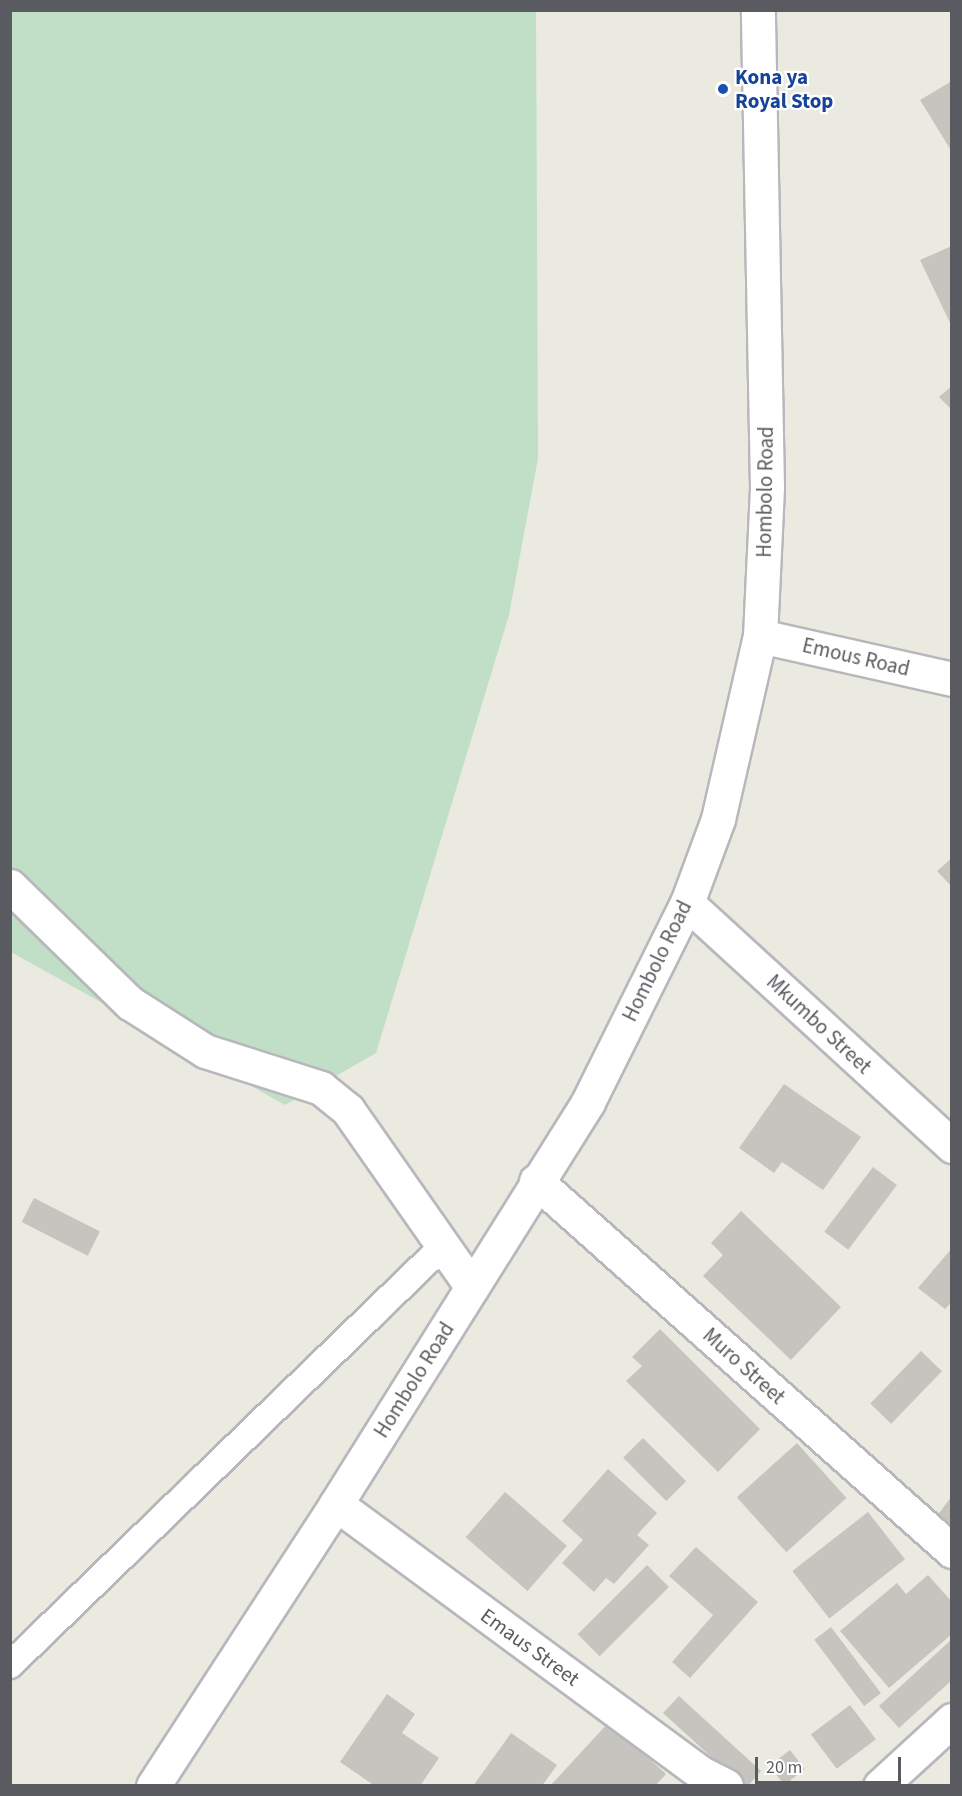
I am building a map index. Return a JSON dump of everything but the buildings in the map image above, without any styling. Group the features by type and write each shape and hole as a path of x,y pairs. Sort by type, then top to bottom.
{"street":[{"name":"Hombolo Road","path":"153,1785 336,1504 536,1181 588,1102 687,903 718,819 760,636 767,487 758,10"},
{"name":"Emous Road","path":"760,636 951,679"},
{"path":"10,886 130,1003 205,1051 321,1088 348,1110 378,1148 441,1248 472,1287"},
{"name":"Mkumbo Street","path":"687,903 951,1146"},
{"name":"Muro Street","path":"536,1181 951,1551"},
{"name":"Emaus Street","path":"336,1504 705,1781"},
{"path":"880,1785 951,1720"}],"lane":[{"path":"10,1665 441,1248"}],"green space":[{"path":"11,11 536,11 538,458 509,615 376,1053 285,1105 11,952"}],"place":[{"name":"Kona ya Royal Stop","path":"723,89"}]}
